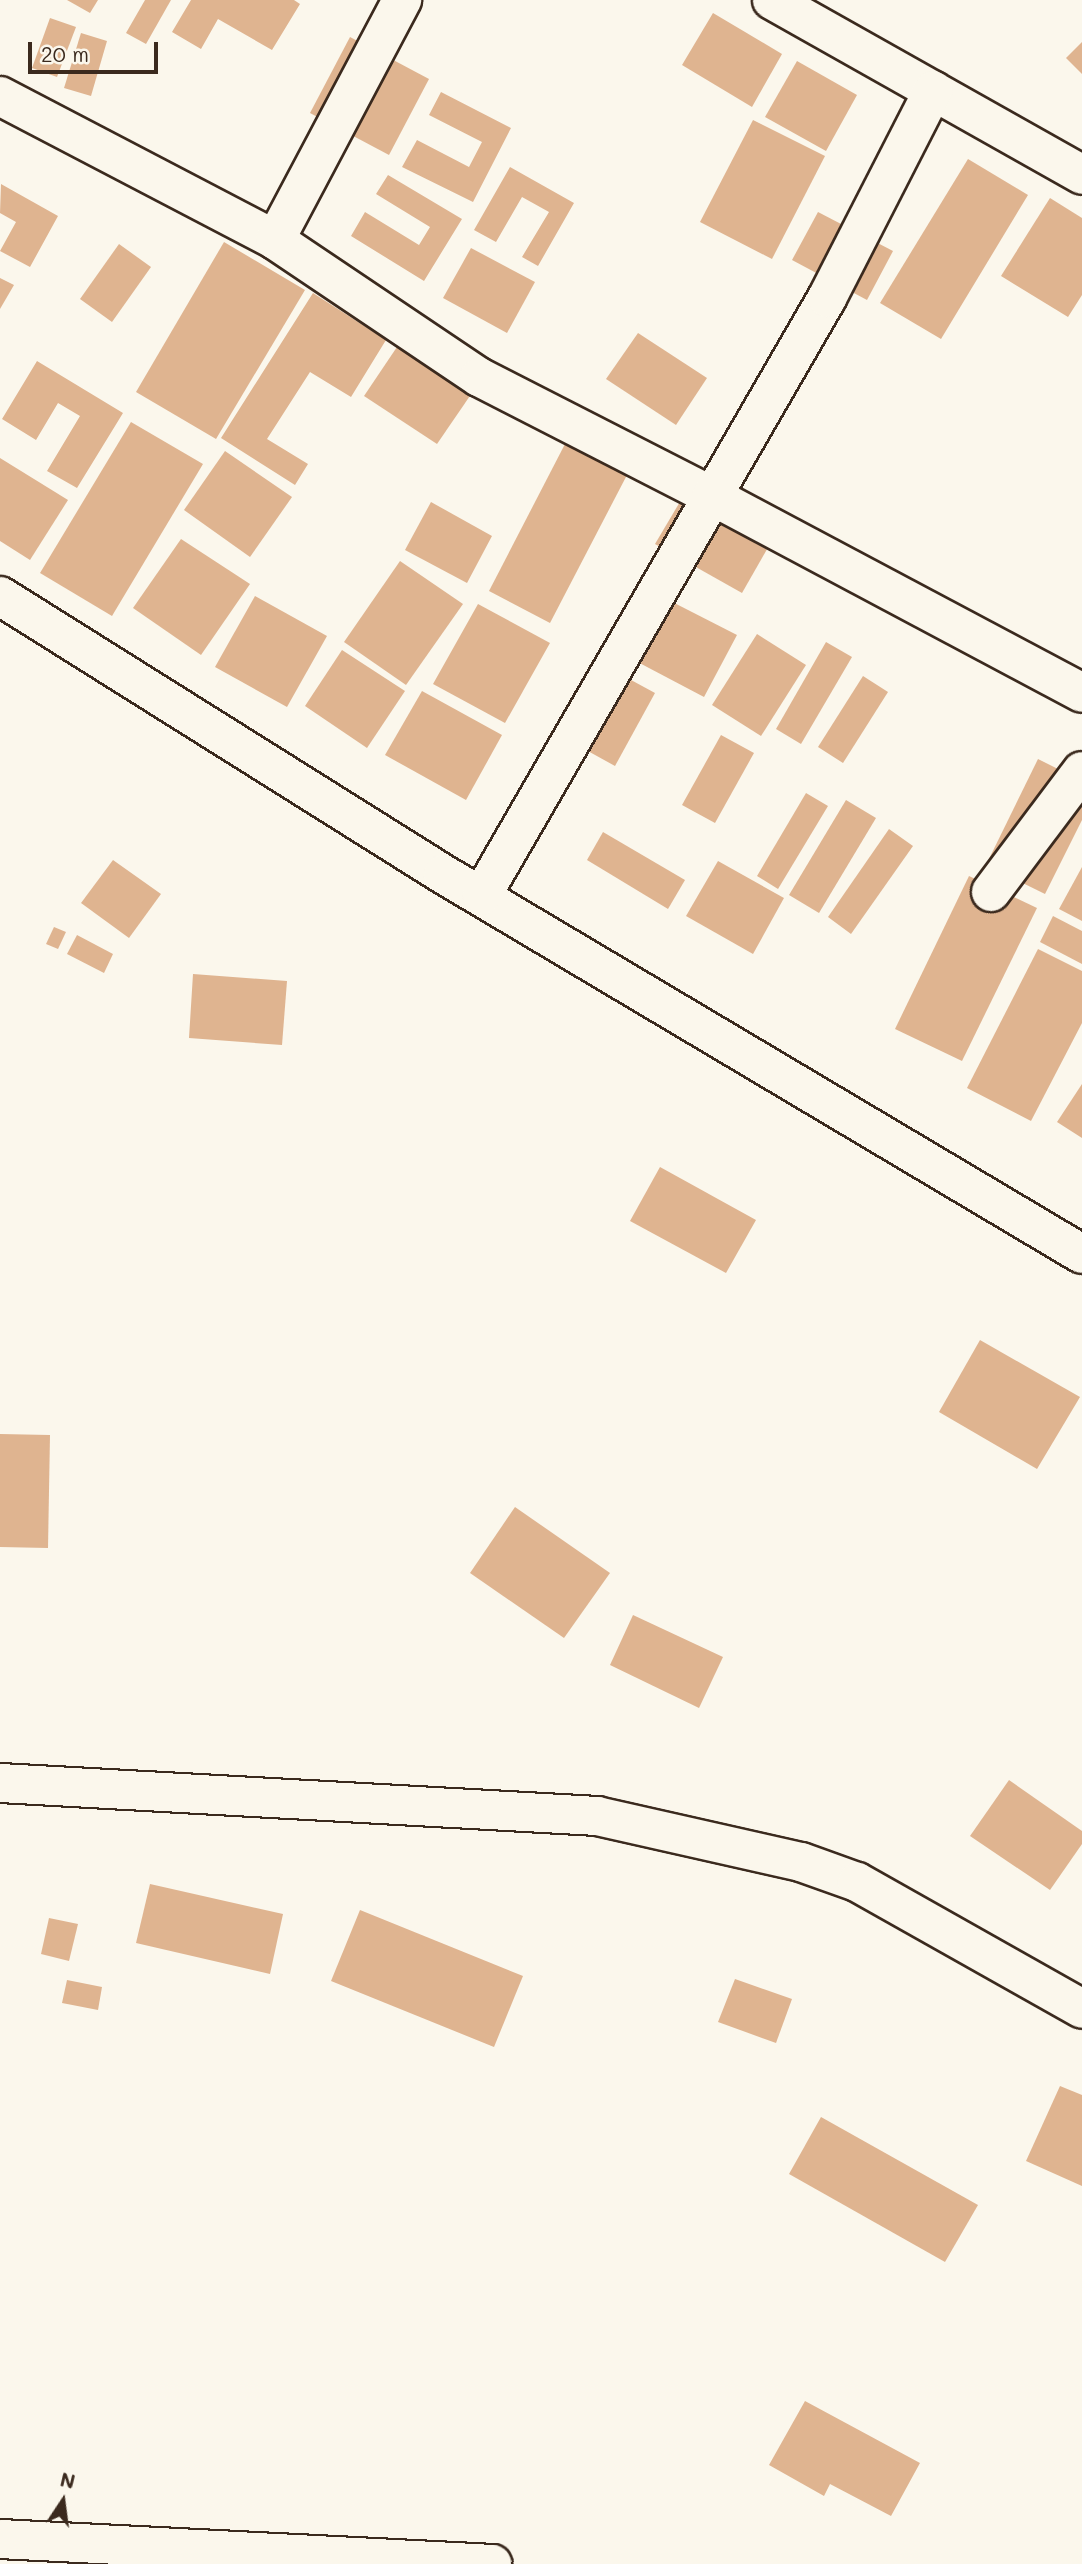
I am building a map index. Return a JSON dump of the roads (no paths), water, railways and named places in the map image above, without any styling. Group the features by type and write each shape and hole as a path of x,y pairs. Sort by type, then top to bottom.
{"street":[{"path":"275,240 402,0"},
{"path":"772,0 1082,175"},
{"path":"482,895 827,298 933,91"},
{"path":"0,96 275,240 478,377 712,496 1082,693"},
{"path":"0,596 482,895 1082,1254"},
{"path":"991,892 1082,771"},
{"path":"0,1783 597,1816 801,1862 857,1882 1082,2009"},
{"path":"0,2539 492,2564"}]}
